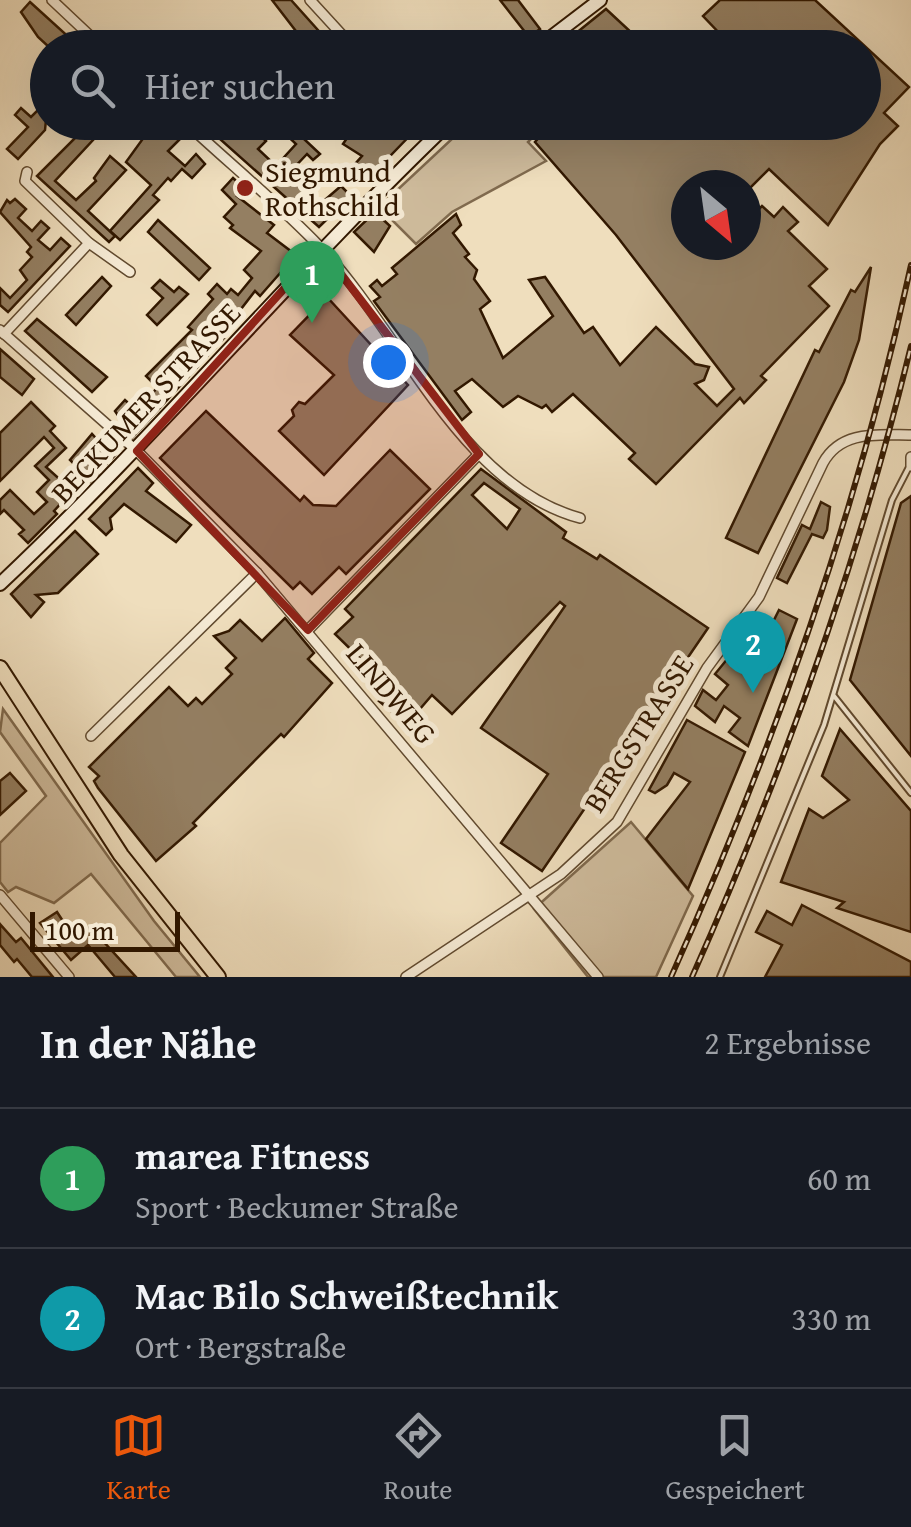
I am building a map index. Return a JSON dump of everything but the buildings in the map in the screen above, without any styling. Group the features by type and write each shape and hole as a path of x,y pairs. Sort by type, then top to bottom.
{"main road":[{"path":"0,668 121,855 218,977"}],"street":[{"path":"52,0 84,30"},
{"path":"310,0 338,30"},
{"path":"561,30 600,0"},
{"path":"204,140 321,248 479,454 544,505 580,518"},
{"name":"BECKUMER STRASSE","path":"0,584 136,451 321,248 426,140"},
{"path":"26,172 25,181 90,242 130,272"},
{"path":"2,332 90,242"},
{"name":"LINDWEG","path":"2,332 136,451 258,574 598,977"},
{"name":"BERGSTRASSE","path":"406,977 568,868 617,822 707,668 759,596 826,458 837,444 850,438 911,435"},
{"path":"308,630 479,454"},
{"path":"91,736 113,712 131,702 258,574"},
{"path":"0,895 69,977"}],"lane":[{"path":"720,977 762,884 834,696 892,500 911,463"},
{"path":"834,696 911,792"}],"highlighted area":[{"path":"321,248 479,454 308,630 137,451"}],"shaded area":[{"path":"451,140 530,140 546,161 452,212 416,244 379,207"},
{"path":"3,709 154,921 200,977 176,977 91,874 54,903 16,887 8,892 0,882 0,843 46,796 0,732"},
{"path":"631,822 693,896 656,977 588,977 534,909"}],"railway":[{"path":"671,977 744,804 810,627 866,448 911,265"},
{"path":"692,977 757,823 816,667 867,508 911,346"}],"place":[{"name":"Siegmund Rothschild","path":"245,188"},
{"name":"marea Fitness","path":"312,323"},
{"name":"Mac Bilo Schweißtechnik","path":"753,693"}]}
